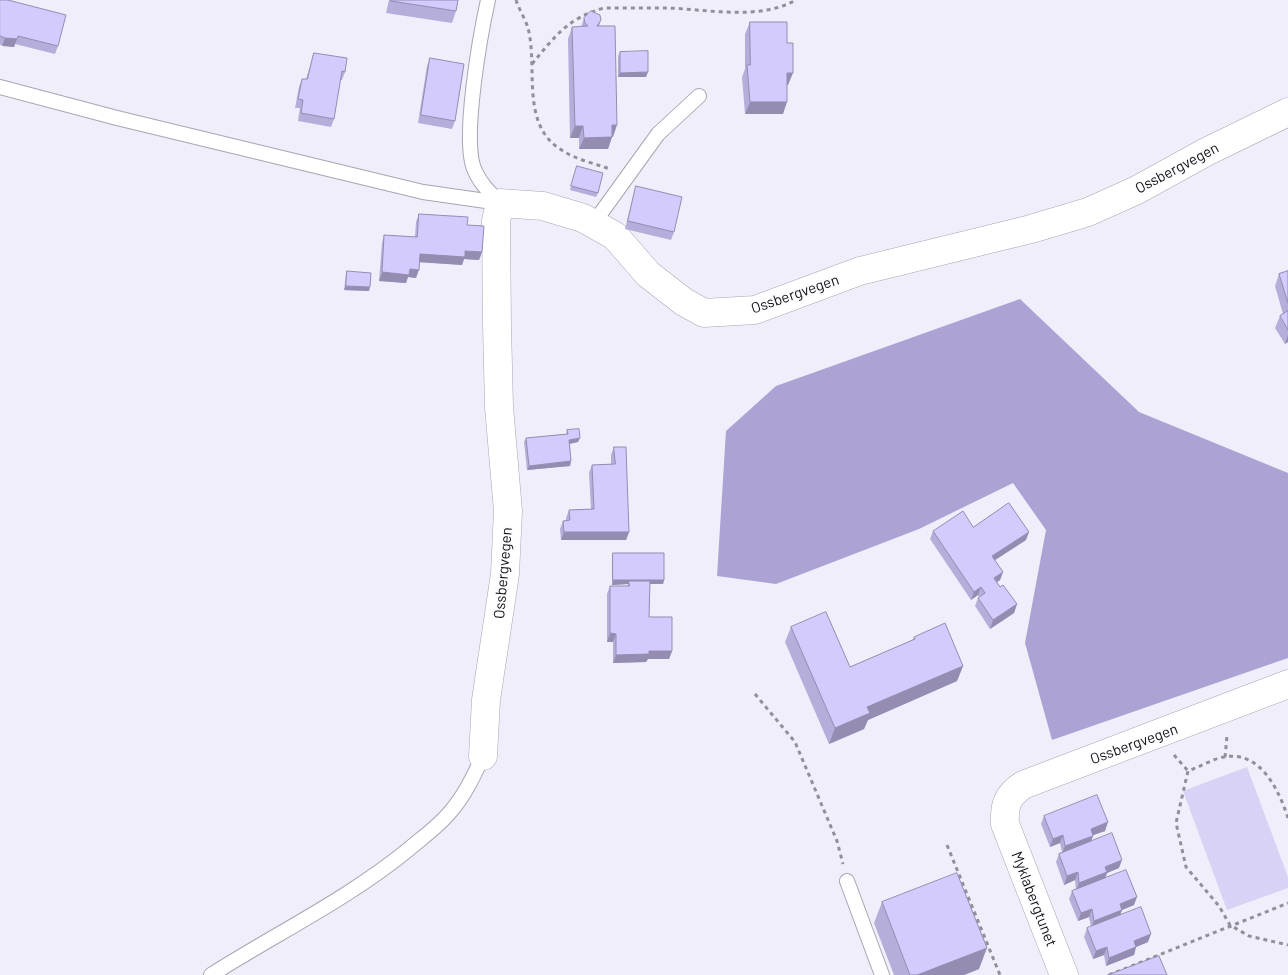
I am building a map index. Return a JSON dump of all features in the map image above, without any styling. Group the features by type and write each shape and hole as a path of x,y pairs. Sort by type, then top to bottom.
{"street":[{"name":"Ossbergvegen","path":"483,756 486,700 505,574 508,511 499,407 496,316 496,221 500,203 543,206 583,218 615,236 648,274 684,302 704,313 755,310 860,271 1031,229 1088,212 1137,190 1206,152 1288,112"},
{"name":"Ossbergvegen","path":"1005,824 1004,808 1010,794 1023,785 1288,684"},
{"name":"Myklabergtunet","path":"1005,824 1064,975"}],"lane":[{"path":"488,0 480,38 470,131 473,164 482,184 500,203"},
{"path":"0,87 117,118 423,192 500,203"},
{"path":"593,224 658,134 699,96"},
{"path":"210,975 334,902 388,866 435,828 451,812 469,787 483,756"},
{"path":"847,881 882,975"}],"path":[{"path":"516,0 528,28 534,100 541,126 556,147 578,159 628,175"},
{"path":"532,64 564,26 584,14 604,8 730,12 764,10 788,5 796,0"},
{"path":"755,694 795,742 837,841 847,881"},
{"path":"1288,818 1282,800 1263,770 1249,759 1225,757 1188,771 1176,823 1186,867 1218,906 1230,925 1249,936 1288,945"},
{"path":"947,844 1000,975"},
{"path":"1109,975 1288,903"}],"shaded area":[{"path":"1020,299 1139,412 1288,473 1288,658 1052,740 1025,643 1046,530 1013,483 919,529 776,584 717,576 726,431 776,386"},
{"path":"1247,767 1288,877 1288,888 1227,910 1183,791"}],"building":[{"path":"0,0 8,0 66,15 58,46 18,36 17,39 0,36"},
{"path":"391,0 458,0 456,11"},
{"path":"591,11 600,15 601,20 597,26 615,26 617,125 612,125 612,137 584,138 583,126 575,126 572,27 588,26 584,18"},
{"path":"750,22 787,22 787,43 793,43 793,73 787,73 787,102 750,102 747,65 750,65"},
{"path":"648,51 648,72 620,73 620,52"},
{"path":"314,53 347,58 345,72 342,71 334,119 301,113 303,100 298,99 302,79 307,79"},
{"path":"430,58 464,64 455,121 421,115"},
{"path":"577,166 603,173 598,193 571,186"},
{"path":"636,186 682,197 674,232 628,221"},
{"path":"419,214 468,217 467,225 484,226 482,252 465,251 465,257 420,254 419,270 410,269 409,275 382,272 384,235 417,237"},
{"path":"347,271 371,273 370,287 346,286"},
{"path":"1288,271 1288,303 1279,274"},
{"path":"1288,311 1288,330 1280,316"},
{"path":"579,429 580,438 569,440 571,461 529,466 526,438 568,434 567,430"},
{"path":"614,447 626,447 629,532 564,532 563,521 570,520 569,510 594,509 592,465 615,464"},
{"path":"1009,503 1029,532 992,556 1003,572 994,578 1000,587 1003,585 1017,604 993,620 978,598 985,593 981,587 974,592 933,531 963,511 973,527"},
{"path":"613,553 664,553 664,580 613,580"},
{"path":"629,581 650,581 649,617 672,617 672,651 649,651 649,654 616,655 616,634 610,633 610,586 629,586"},
{"path":"826,612 850,667 915,639 914,637 945,623 963,666 867,707 870,713 835,728 791,627"},
{"path":"1097,795 1108,822 1091,829 1093,836 1065,846 1063,835 1053,839 1044,816"},
{"path":"1112,833 1122,860 1105,867 1107,872 1079,883 1078,872 1067,876 1059,854"},
{"path":"1126,870 1137,897 1120,904 1122,910 1094,921 1092,909 1081,913 1072,891"},
{"path":"957,873 987,948 917,975 910,975 882,902"},
{"path":"1141,907 1151,934 1134,941 1136,947 1109,958 1107,947 1096,951 1087,928"},
{"path":"1159,956 1167,975 1108,975"}]}
